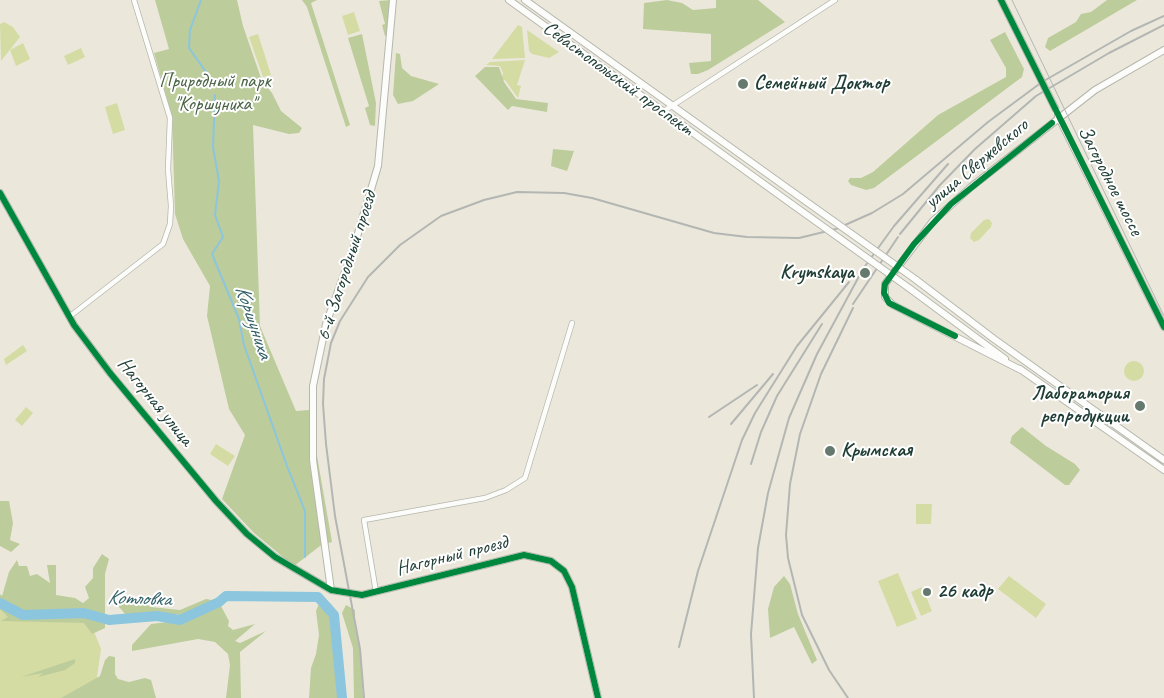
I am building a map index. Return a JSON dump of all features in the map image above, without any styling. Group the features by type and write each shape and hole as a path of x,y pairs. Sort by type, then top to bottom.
{"street":[{"path":"69,316 162,244 170,224 171,206 168,170 170,118 134,0"},
{"name":"6-й Загородный проезд","path":"331,590 313,460 313,386 326,324 353,250 378,166 393,0"},
{"name":"Севастопольский проспект","path":"509,0 1037,381 1164,470"},
{"name":"Севастопольский проспект","path":"525,0 1164,460"},
{"path":"664,111 835,0"},
{"name":"Загородное шоссе","path":"1001,0 1164,327"},
{"path":"1059,117 1095,90 1164,50"},
{"name":"улица Свержевского","path":"1019,368 893,305 885,297 884,288 891,274 914,244 951,204 1059,117"},
{"path":"728,158 726,150 734,149"},
{"name":"Нагорная улица","path":"0,193 69,316 110,373 216,501 247,534 275,557 331,590"},
{"path":"376,592 364,520 484,498 506,490 525,478 572,323"},
{"path":"1019,368 1024,366 1022,359"},
{"path":"1037,381 1036,374 1042,373"},
{"name":"Нагорный проезд","path":"331,590 362,595 524,555 551,561 564,571 572,588 598,698"}],"green space":[{"name":"Природный парк \"Коршуниха\"","path":"155,0 237,0 243,26 262,81 272,93 281,111 302,128 299,133 289,134 253,125 260,326 296,411 309,410 332,542 320,546 294,566 254,533 222,499 245,435 229,409 207,316 210,286 183,239 175,214 172,116 154,53 169,49"},
{"path":"302,0 317,0 311,3 350,125 346,127 307,7"},
{"path":"392,0 389,36 385,36 382,25 385,24 379,1"},
{"path":"667,0 682,3 693,10 716,8 716,0 758,0 785,22 708,70 698,74 691,74 689,63 711,61 711,34 643,29 644,3"},
{"path":"1107,0 1137,0 1050,51 1045,47 1048,38 1076,22 1081,14 1091,12"},
{"path":"354,12 360,31 348,35 342,16"},
{"path":"4,22 13,27 20,37 1,61 0,24"},
{"path":"518,25 522,27 525,58 492,59"},
{"path":"527,30 559,52 549,58 532,54 529,51"},
{"path":"1005,32 1024,69 1022,77 874,188 866,190 851,185 848,181 850,178 861,178 873,172 938,115 1006,77 1006,68 990,40"},
{"path":"258,34 271,75 263,77 249,37"},
{"path":"362,34 376,103 375,126 370,125 365,108 369,106 348,38"},
{"path":"23,43 30,59 16,66 10,50"},
{"path":"81,48 85,57 68,65 64,56"},
{"path":"396,53 400,54 402,68 411,76 439,84 413,101 398,104 393,95"},
{"path":"525,60 517,85 521,86 518,98 505,80 501,80 503,73 500,66 486,65 490,62"},
{"path":"485,67 499,67 504,82 516,99 548,103 547,112 512,106 508,110 475,76"},
{"path":"117,103 125,130 113,134 105,107"},
{"path":"553,149 574,151 567,171 551,166"},
{"path":"989,219 992,223 991,227 979,240 974,242 970,238 971,233 984,220"},
{"path":"23,345 27,351 6,365 4,359"},
{"path":"1134,361 1141,364 1144,371 1141,378 1134,381 1127,378 1124,371 1127,364"},
{"path":"26,407 33,413 22,426 15,420"},
{"path":"1022,427 1046,446 1075,464 1080,470 1069,485 1065,485 1010,443 1012,436"},
{"path":"216,444 235,456 228,466 210,454"},
{"path":"0,501 9,501 13,523 10,540 20,544 11,552 0,546"},
{"path":"916,504 932,504 931,524 916,524"},
{"path":"102,554 109,559 105,574 105,628 92,634 84,623 1,621 8,617 0,609 0,594 2,596 9,572 17,560 19,566 27,566 30,576 37,574 50,583 47,565 56,565 56,595 75,598 83,603 89,598 85,587 93,578 93,568"},
{"path":"898,573 917,619 897,627 878,581"},
{"path":"784,576 790,584 798,614 817,660 812,664 794,627 770,638 768,609 774,587"},
{"path":"1009,576 1046,604 1036,618 998,589"},
{"path":"922,587 932,611 921,616 911,592"},
{"path":"0,599 89,619 101,649 94,698 0,698"},
{"path":"136,599 151,607 180,610 206,599 212,600 221,606 229,621 228,626 233,630 255,624 235,641 240,643 266,631 240,652 241,698 226,698 230,665 228,654 215,642 198,639 132,651 132,645 151,624 185,620 177,614 160,616 126,615 119,607 120,602"},
{"path":"326,600 332,605 342,674 339,698 309,698 311,668 316,654 319,635 316,611 320,601"},
{"path":"346,605 355,610 355,627 361,653 363,698 354,698 353,648 342,613"},
{"path":"109,656 115,657 115,674 118,679 129,682 145,678 151,680 156,698 61,698 100,676 105,660"},
{"path":"75,659 75,663 65,670 38,677 43,673 21,677"}],"waterway":[{"name":"Коршуниха","path":"201,0 190,30 189,48 206,72"},
{"name":"Коршуниха","path":"215,95 213,147 219,181 215,215 223,237 212,254 239,319 244,345 305,511 305,557"},
{"name":"Котловка","path":"0,603 23,615 84,613 109,620 157,616 180,620 219,602 226,596 318,597 334,615 342,698"}],"tram line":[{"path":"1012,0 1164,316"}],"railway":[{"path":"364,698 360,649 335,516 326,444 323,404 324,379 331,343 340,321 368,277 400,245 441,216 484,200 517,192 564,193 592,198 714,233 747,237 799,238 836,229 872,213 903,194 988,122 1042,82 1131,31 1164,16"},
{"path":"900,234 940,185 975,149 1036,96 1109,53 1164,25"},
{"path":"754,698 751,634 758,548 768,493 789,418 817,354 863,269 894,226 948,164"},
{"path":"853,304 898,237"},
{"path":"679,647 698,571 742,440 755,413 797,346 849,282"},
{"path":"848,698 829,670 802,615 788,558 786,535 790,484 800,434 821,374 853,308"},
{"path":"751,464 761,432 777,396 822,324"},
{"path":"731,424 773,374"},
{"path":"709,417 757,385"}],"cycle path":[{"path":"1001,0 1164,327"},
{"path":"955,336 889,303 884,293 885,284 914,244 951,204 1052,123"},
{"path":"0,193 74,325 110,373 216,501 247,534 275,557 331,590 362,595 524,555 551,561 564,571 572,587 598,698"}],"place":[{"name":"Семейный Доктор","path":"743,84"},
{"name":"Krymskaya","path":"865,273"},
{"name":"Лаборатория репродукции","path":"1140,406"},
{"name":"Крымская","path":"830,451"},
{"name":"26 кадр","path":"927,592"}]}
